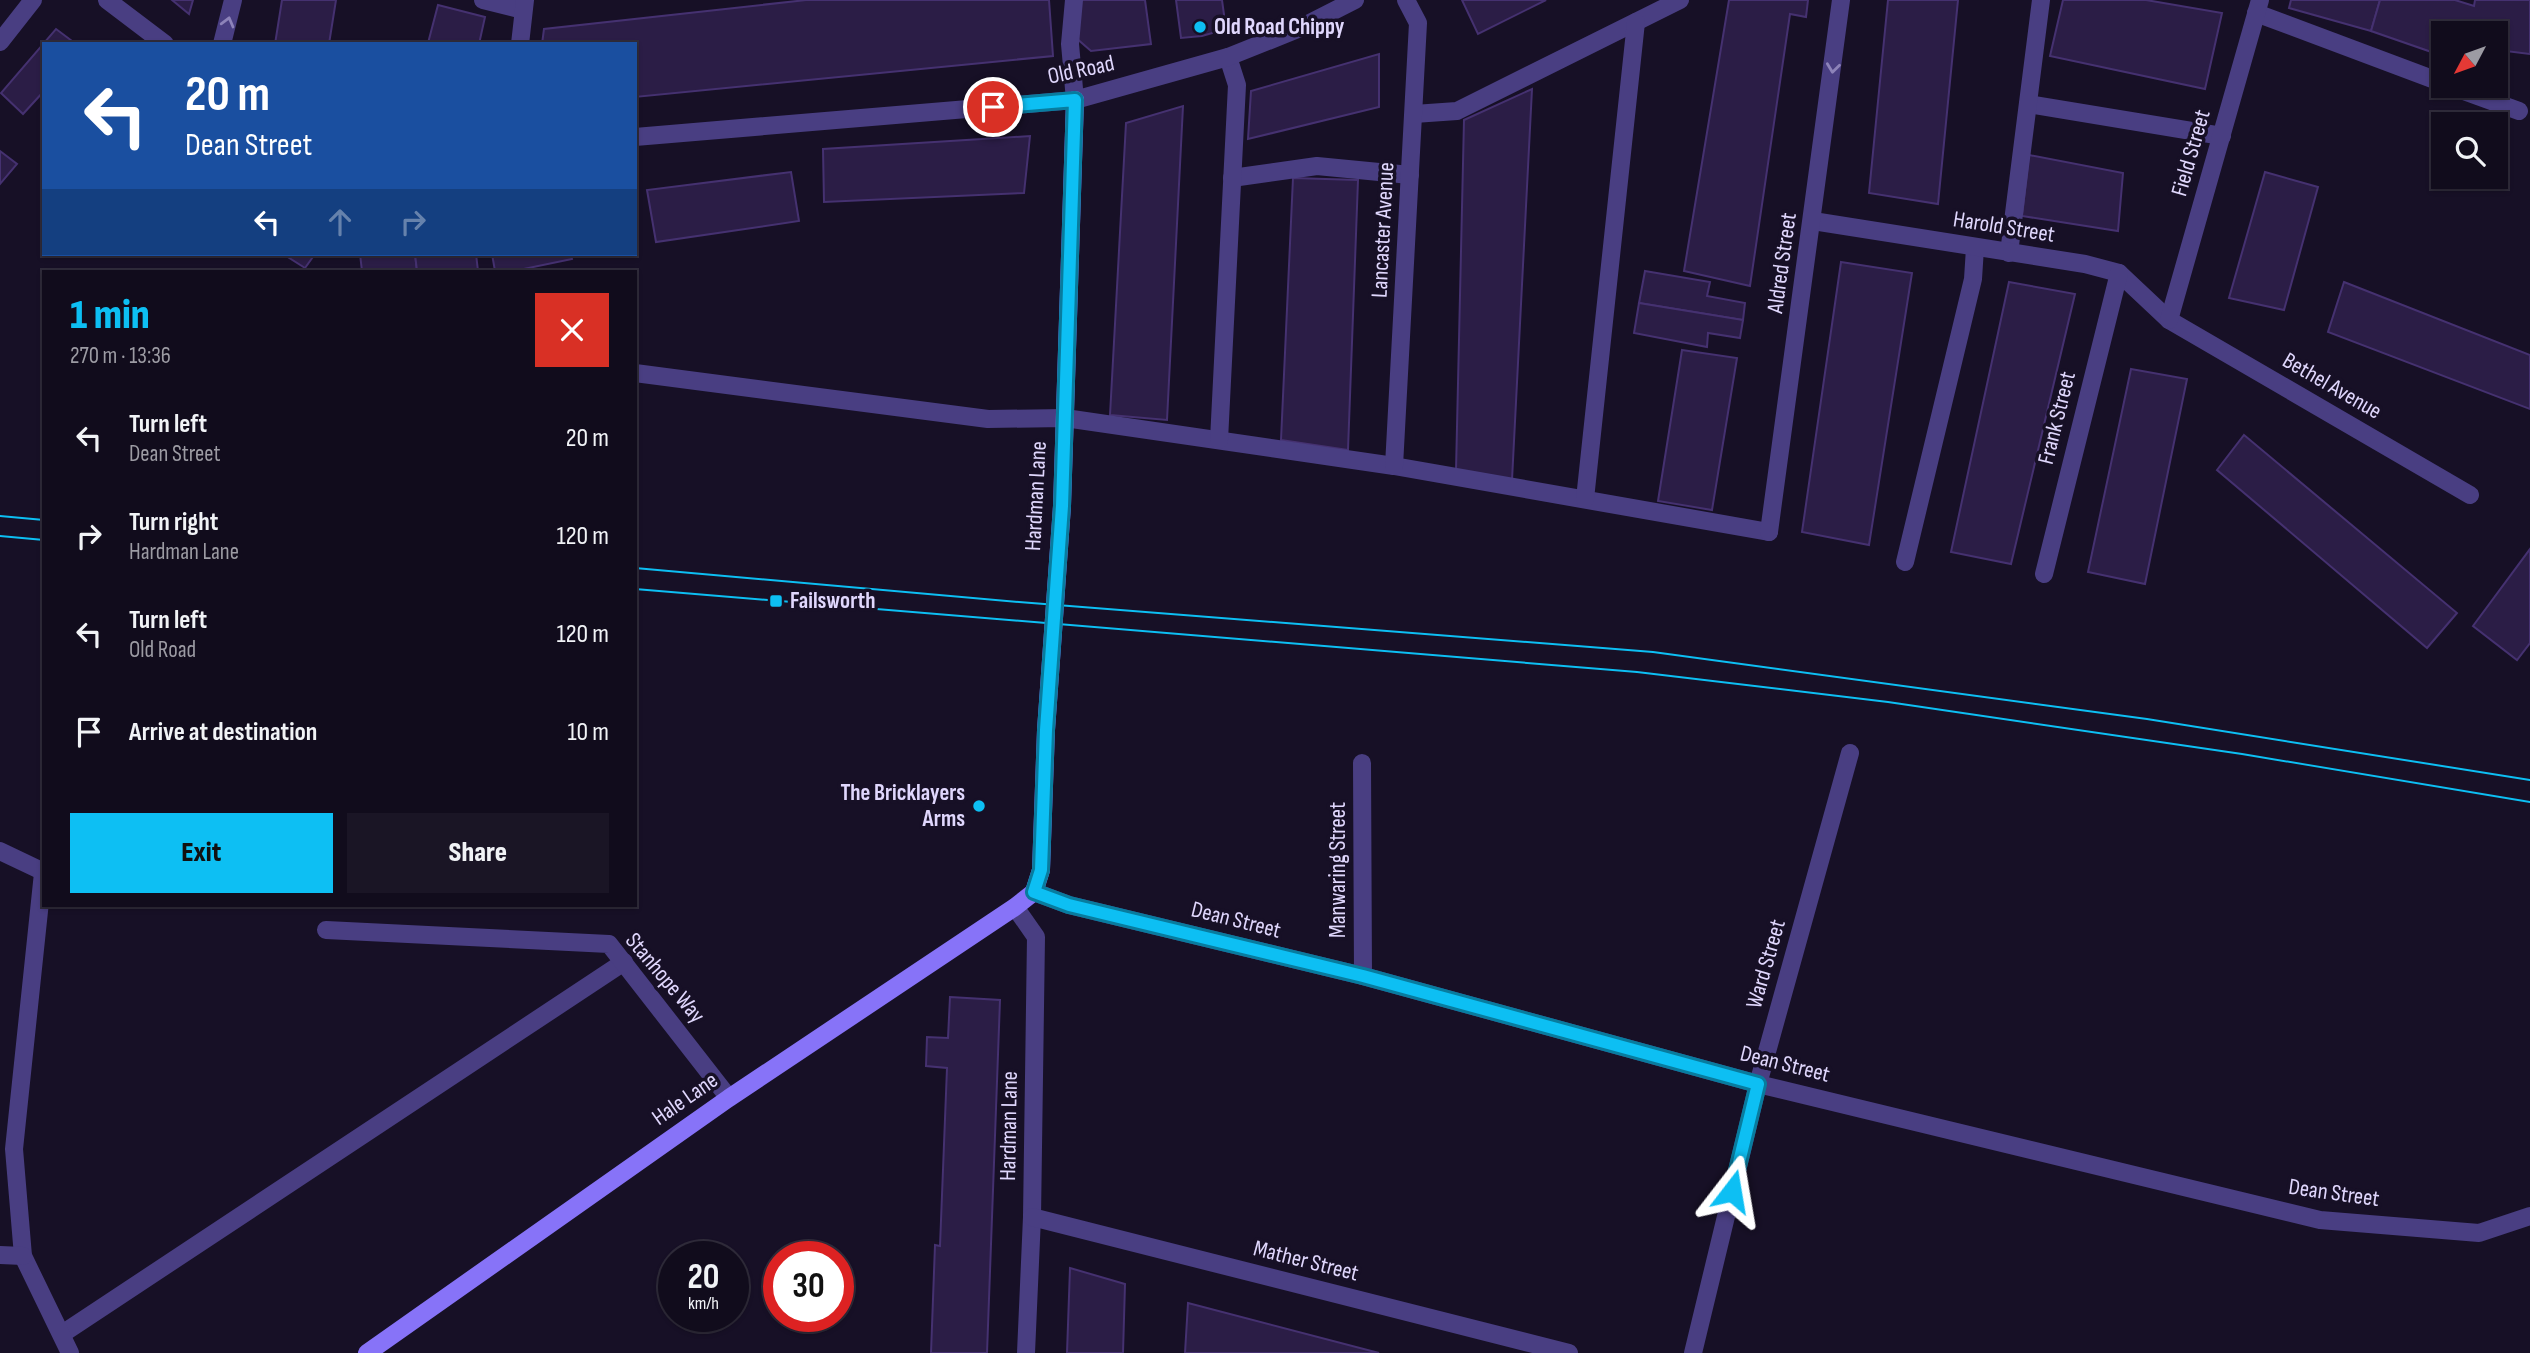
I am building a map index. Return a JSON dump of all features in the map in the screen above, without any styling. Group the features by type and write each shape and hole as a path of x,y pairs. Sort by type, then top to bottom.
{"street":[{"path":"0,42 33,0"},
{"path":"107,0 163,42"},
{"path":"222,42 233,0"},
{"path":"482,0 524,5 520,42"},
{"path":"1074,0 1070,44 1075,100"},
{"name":"Old Road","path":"637,137 1075,100 1228,57 1298,29 1355,0"},
{"name":"Lancaster Avenue","path":"1394,466 1419,23 1406,0"},
{"path":"1413,114 1457,111 1680,0"},
{"name":"Aldred Street","path":"1585,499 1769,531 1841,0"},
{"path":"2009,253 2040,0"},
{"path":"2258,6 2431,78"},
{"name":"Field Street","path":"2169,320 2258,6"},
{"path":"637,373 988,419 1065,418 1394,466 1585,499 1636,22"},
{"path":"1219,440 1237,85 1228,57"},
{"path":"2483,98 2519,111"},
{"name":"Hardman Lane","path":"1034,892 1041,870 1046,730 1062,506 1075,100"},
{"path":"2028,104 2222,136"},
{"path":"1232,178 1318,166 1410,175"},
{"name":"Harold Street","path":"1813,221 2085,264 2119,273 2169,320"},
{"path":"1905,562 1973,279 1975,248"},
{"name":"Frank Street","path":"2044,574 2119,273"},
{"name":"Bethel Avenue","path":"2169,320 2470,495"},
{"name":"Ward Street","path":"1693,1353 1758,1084 1850,753"},
{"name":"Manwaring Street","path":"1362,763 1363,976"},
{"path":"0,851 42,872"},
{"path":"42,882 14,1149 23,1256 70,1353"},
{"name":"Hale Lane","path":"367,1353 729,1098 1034,892"},
{"name":"Dean Street","path":"1034,892 1069,905 1363,976 1758,1084 2320,1220 2479,1233 2530,1216"},
{"name":"Hardman Lane","path":"1014,906 1036,937 1032,1217 1026,1353"},
{"name":"Stanhope Way","path":"326,930 609,944 729,1098"},
{"path":"62,1334 624,962"},
{"name":"Mather Street","path":"1032,1217 1569,1353"},
{"path":"0,1255 23,1256"}],"building":[{"path":"172,0 193,0 189,14"},
{"path":"282,0 336,0 329,42 275,42"},
{"path":"806,0 1049,0 1053,56 637,97 637,42 542,42 544,29"},
{"path":"1079,0 1145,0 1151,44 1091,51 1075,37"},
{"path":"1176,0 1222,0 1226,29 1202,36 1181,38"},
{"path":"1462,0 1546,0 1478,34"},
{"path":"1729,0 1808,0 1806,17 1790,14 1750,286 1684,271"},
{"path":"1888,0 1958,0 1938,204 1869,193"},
{"path":"2063,0 2146,0 2222,13 2205,89 2050,56"},
{"path":"2291,0 2380,0 2371,31 2289,8"},
{"path":"2380,0 2455,0 2474,6 2475,0 2530,0 2530,54 2508,51 2508,21 2431,21 2431,52 2371,31"},
{"path":"438,5 485,17 479,42 428,42"},
{"path":"56,29 73,42 45,42"},
{"path":"42,45 42,93 23,114 1,93"},
{"path":"1379,54 1379,107 1248,139 1251,91"},
{"path":"1532,89 1512,480 1456,471 1464,120"},
{"path":"1183,106 1167,420 1110,415 1126,123"},
{"path":"1030,136 1024,193 824,202 823,149"},
{"path":"0,151 17,164 0,184"},
{"path":"2029,155 2123,173 2118,231 2022,216"},
{"path":"791,172 799,221 656,242 647,190"},
{"path":"2265,172 2318,187 2284,310 2229,298"},
{"path":"1293,178 1358,180 1348,450 1281,440"},
{"path":"286,256 314,256 305,268"},
{"path":"360,256 415,256 417,270 362,270"},
{"path":"415,256 476,256 478,270 417,270"},
{"path":"492,256 571,256 572,259 519,270 495,270"},
{"path":"1841,262 1912,273 1869,545 1802,532"},
{"path":"1645,271 1710,282 1707,296 1745,303 1743,320 1639,303"},
{"path":"2009,282 2075,294 2011,564 1951,552"},
{"path":"2344,282 2530,355 2530,409 2328,332"},
{"path":"1639,303 1743,320 1740,338 1708,333 1707,347 1634,333"},
{"path":"1682,350 1737,358 1712,510 1658,501"},
{"path":"2131,369 2187,379 2145,584 2088,572"},
{"path":"2244,435 2457,613 2427,648 2217,470"},
{"path":"2530,549 2530,643 2517,660 2473,626"},
{"path":"950,997 1000,1000 987,1353 931,1353 935,1245 940,1246 947,1068 926,1066 927,1037 948,1038"},
{"path":"1070,1268 1125,1284 1123,1353 1067,1353"},
{"path":"1188,1303 1379,1353 1185,1353"}],"tram line":[{"path":"0,516 42,520"},
{"path":"0,536 42,540"},
{"path":"637,568 1019,602 1653,652 2147,719 2530,780"},
{"path":"637,589 1637,672 1888,702 2242,754 2530,802"}],"place":[{"name":"Old Road Chippy","path":"1200,27"},
{"name":"Failsworth","path":"776,601"},
{"name":"The Bricklayers Arms","path":"979,806"}],"route":[{"path":"993,107 1075,100 1062,506 1046,730 1041,870 1038,887 1034,892 1069,905 1363,976 1758,1084 1732,1191"}]}
